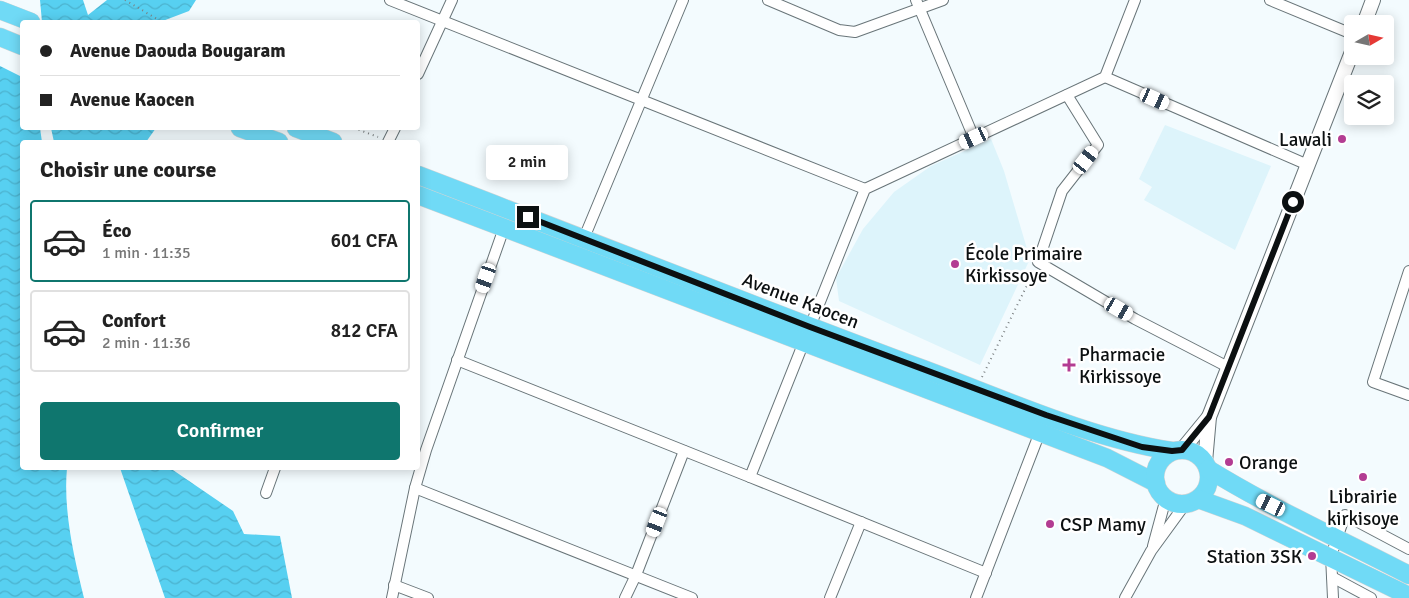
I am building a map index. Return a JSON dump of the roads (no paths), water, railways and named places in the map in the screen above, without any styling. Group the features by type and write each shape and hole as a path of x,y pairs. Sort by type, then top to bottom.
{"highway":[{"path":"0,10 26,20"},
{"path":"0,37 20,45"},
{"path":"246,130 273,140"},
{"path":"301,130 328,140"},
{"name":"Avenue Kaocen","path":"420,176 810,327 1114,438 1142,447 1177,450"},
{"name":"Avenue Kaocen","path":"420,196 1107,458 1156,483"},
{"path":"1409,576 1336,536 1254,497 1207,465 1191,451 1177,450 1158,464 1156,483 1166,498 1173,502 1192,501 1245,516 1331,556 1409,596"},
{"path":"1192,501 1208,486 1207,465"}],"street":[{"path":"390,0 865,189"},
{"path":"420,69 441,20 452,0"},
{"path":"584,238 683,0"},
{"path":"768,0 847,32 855,32 920,10 943,0"},
{"path":"916,0 974,138"},
{"path":"750,477 865,189 1104,77 1134,0"},
{"path":"1270,0 1344,31"},
{"path":"1367,15 1373,0"},
{"path":"1207,465 1209,417 1347,65"},
{"path":"1104,77 1308,165"},
{"path":"1067,95 1098,145 1062,191 1038,262 1135,318 1228,367"},
{"path":"422,449 457,360 504,228"},
{"path":"1409,271 1373,382 1409,395"},
{"path":"457,360 986,573"},
{"path":"1177,450 1209,417"},
{"path":"976,598 1040,432"},
{"path":"625,598 636,575 684,451"},
{"path":"266,493 274,470"},
{"path":"392,598 418,470"},
{"path":"415,488 692,598"},
{"path":"1152,551 1166,498"},
{"path":"1125,598 1152,551 1192,501"},
{"path":"1333,598 1331,556 1336,536 1345,515 1409,549"},
{"path":"830,598 861,522"},
{"path":"1332,577 1371,598"},
{"path":"394,585 428,598"}],"water":[{"path":"40,0 83,0 88,15 107,0 196,0 189,11 165,20 42,20"},
{"path":"0,66 20,76 20,130 40,130 42,140 20,140 20,470 67,470 68,517 84,598 0,598"},
{"path":"51,130 155,130 147,140 54,140"},
{"path":"121,470 173,470 233,511 244,534 280,536 292,598 165,598"}],"place":[{"name":"Lawali","path":"1342,139"},
{"name":"École Primaire Kirkissoye","path":"955,264"},
{"name":"Pharmacie Kirkissoye","path":"1069,365"},
{"name":"Orange","path":"1229,462"},
{"name":"Librairie kirkisoye","path":"1363,477"},
{"name":"CSP Mamy","path":"1050,524"},
{"name":"Station 3SK","path":"1312,556"}]}
